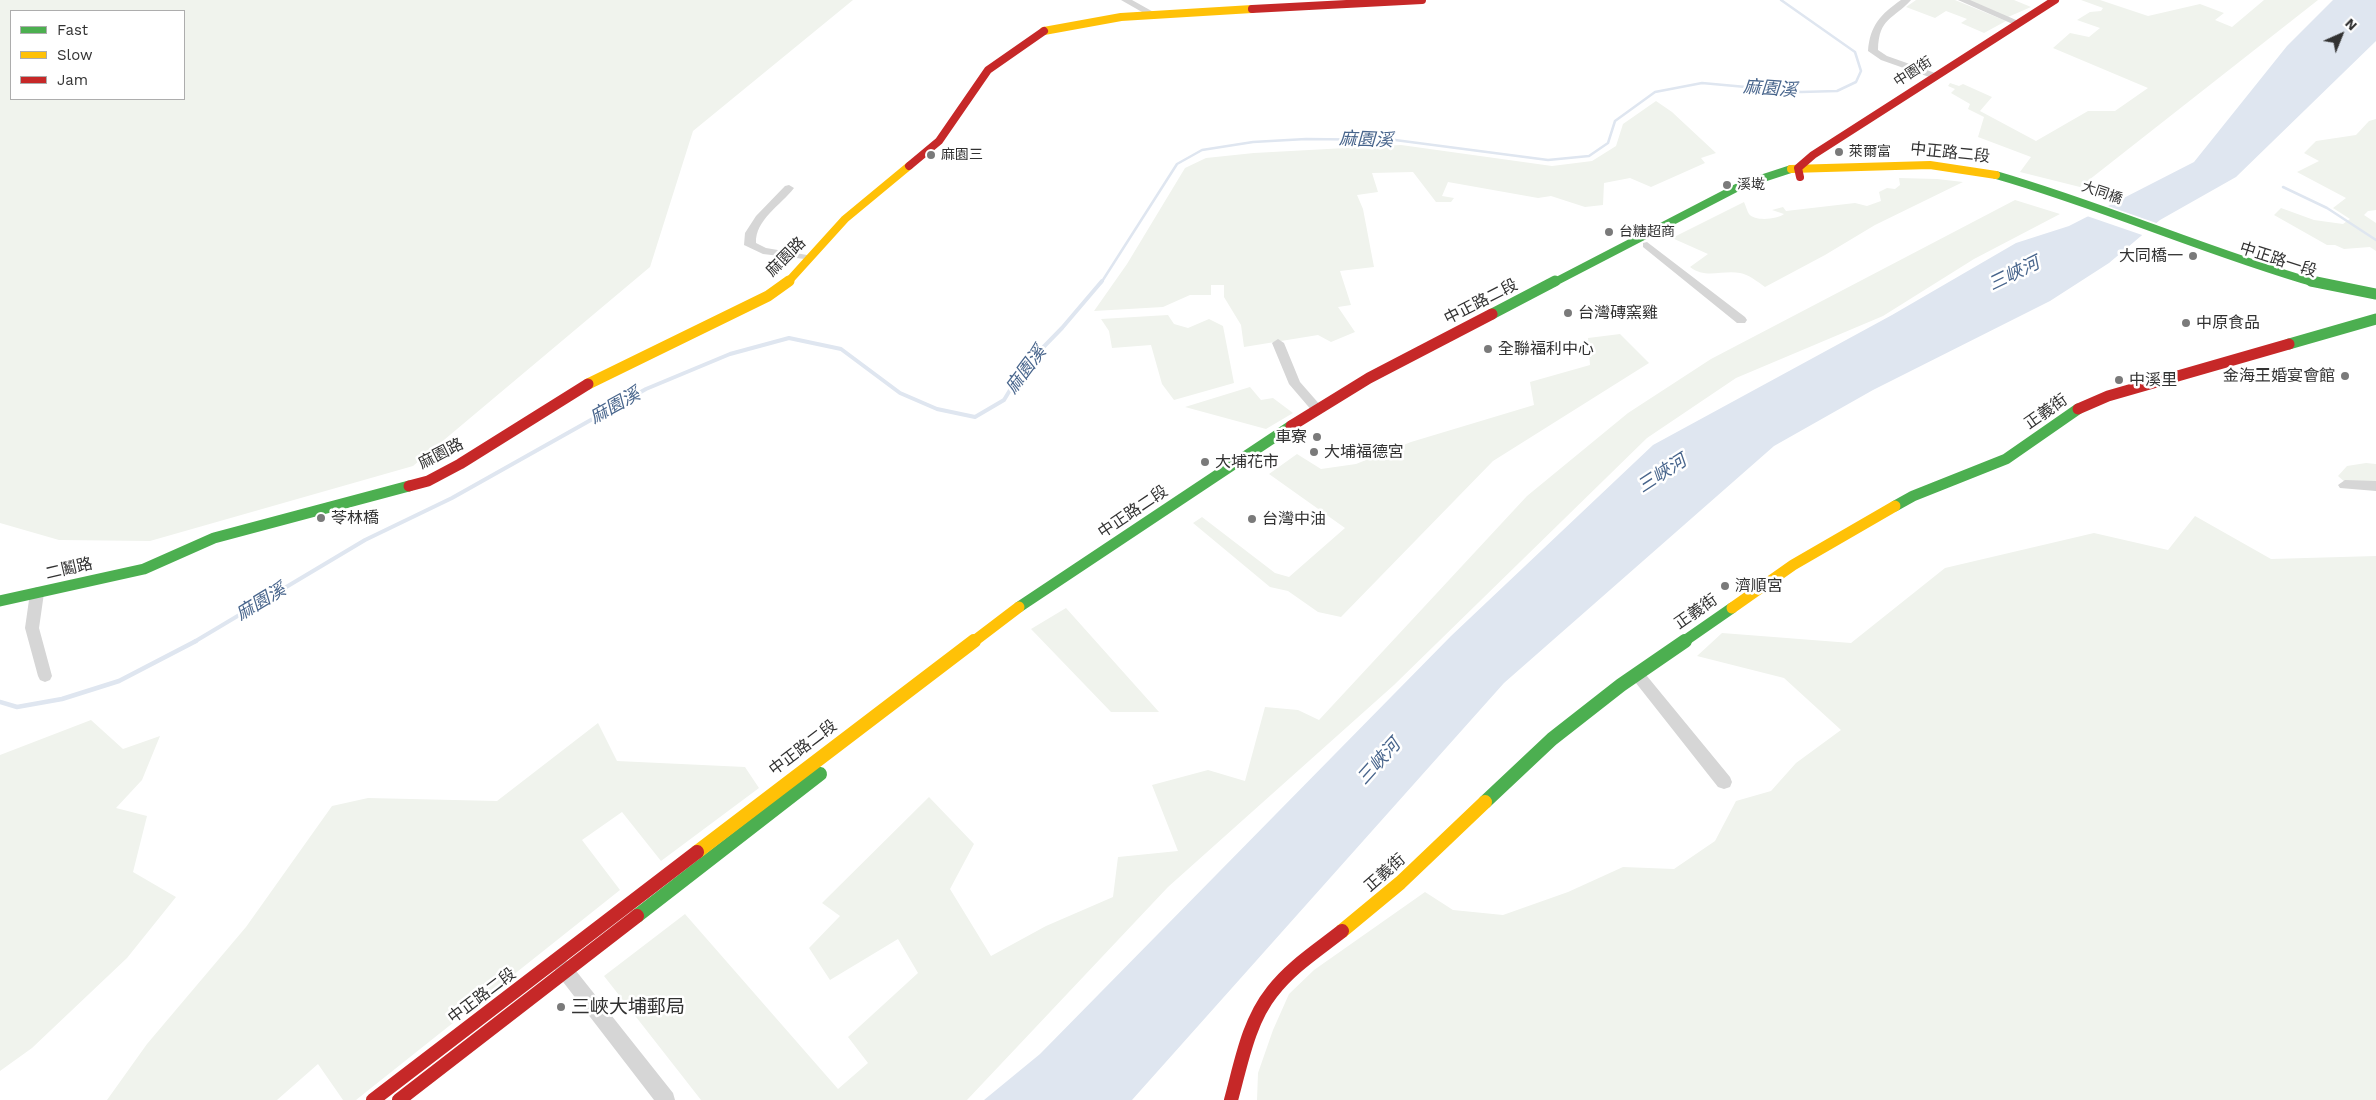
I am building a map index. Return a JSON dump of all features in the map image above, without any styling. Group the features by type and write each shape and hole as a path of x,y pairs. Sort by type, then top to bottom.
{"main road":[{"name":"麻園路","path":"144,569 214,538 428,481 476,454 602,376 768,296 788,282 844,219 910,167 939,141 988,70 1041,32 1062,26 1115,17 1299,4 1422,0"},
{"name":"中園街","path":"1799,172 1813,155 2055,0"},
{"name":"中正路二段","path":"399,1100 782,785 997,622 1317,409 1369,378 1703,204 1742,185 1777,172 1930,164 2012,182"},
{"name":"中正路二段","path":"1055,598 1327,414 1728,202 1799,172"},
{"name":"大同橋","path":"2012,182 2184,238"},
{"name":"大同橋","path":"2012,182 2172,242"},
{"name":"中正路一段","path":"2184,238 2269,269 2321,284 2376,294"},
{"name":"中正路一段","path":"2172,242 2286,282 2376,301"},
{"name":"正義街","path":"1230,1100 1252,1031 1265,1002 1282,980 1400,883 1552,739 1637,674 1793,564 1913,496 2006,459 2080,408 2108,396 2376,319"},
{"name":"二鬮路","path":"0,601 144,569"},
{"name":"中正路二段","path":"846,754 1014,626"},
{"name":"中正路二段","path":"373,1100 561,966 830,766"}],"street":[{"path":"1125,0 1152,14"},
{"path":"1907,0 1879,21 1873,38 1874,51 1884,58 1935,76"},
{"path":"1962,0 2018,23"},
{"path":"789,188 760,218 750,233 750,245 762,251 809,258"},
{"path":"1647,245 1741,320"},
{"path":"1278,342 1295,384 1317,409"},
{"path":"2345,485 2376,486"},
{"path":"37,593 32,628 45,676"},
{"path":"1637,674 1724,782"},
{"path":"561,966 666,1100"}],"shaded area":[{"path":"0,0 853,0 693,131 650,267 413,466 150,541 59,540 0,523"},
{"path":"1916,0 1955,0 2006,21 1984,33 1961,23 1967,19 1946,11 1935,18 1906,7"},
{"path":"1968,0 2014,0 2031,7 2008,17"},
{"path":"2081,0 2100,0 2148,16 2200,4 2224,13 2215,20 2232,27 2264,0 2318,0 2080,187 2020,172 2031,157 1978,137 1984,117 1968,109 1970,104 1951,93 1955,89 1948,86 1950,83 1959,86 1963,84 1992,97 1980,111 2036,141 2088,111 2115,111 2148,88 2053,48 2070,33 2089,37 2100,28 2077,20 2090,12 2101,11 2103,8"},
{"path":"1656,101 1672,112 1716,153 1701,158 1705,163 1651,187 1630,178 1604,183 1603,205 1585,207 1551,196 1538,198 1448,182 1442,196 1454,198 1451,202 1436,202 1413,172 1372,173 1378,192 1357,195 1363,209 1374,267 1340,271 1351,305 1338,307 1355,332 1331,342 1318,335 1244,347 1241,325 1224,297 1224,285 1211,285 1211,295 1190,295 1163,307 1094,311 1127,264 1185,168 1206,158 1254,153 1401,145 1552,166 1592,161 1616,146 1623,124"},
{"path":"2376,119 2376,210 2368,211 2364,215 2376,223 2376,251 2370,247 2344,249 2335,245 2327,245 2274,215 2281,208 2314,220 2343,224 2350,219 2333,208 2346,198 2297,172 2319,161 2304,153 2316,141 2356,135 2369,121"},
{"path":"1899,178 1963,182 1875,225 1825,255 1765,287 1753,278 1743,274 1733,272 1702,273 1696,271 1690,267 1708,254 1672,238 1744,202 1752,217 1761,219 1781,216 1784,214 1772,210 1783,207 1786,211 1855,203 1867,206 1881,201 1879,192 1887,188 1895,189 1900,185"},
{"path":"2015,200 2060,214 1974,259 1883,316 1736,378 1647,438 1394,685 1168,887 967,1100 701,1100 604,976 685,914 838,1089 868,1063 848,1037 918,973 898,939 830,980 809,948 840,916 822,903 929,797 974,844 950,889 991,956 1046,926 1113,897 1118,857 1178,851 1152,785 1208,770 1245,781 1265,707 1298,710 1319,720 1527,496 1628,413 1711,359"},
{"path":"1168,315 1174,324 1188,328 1209,319 1223,326 1234,383 1174,400 1162,384 1151,345 1112,348 1109,331 1101,319"},
{"path":"1620,334 1649,363 1493,461 1341,617 1318,612 1288,591 1270,587 1193,523 1202,517 1275,573 1289,577 1345,528 1269,474 1297,454 1321,469 1356,464 1411,442 1534,405 1530,382 1590,365 1588,338"},
{"path":"1250,387 1261,400 1273,398 1293,413 1266,429 1185,407"},
{"path":"2366,463 2376,464 2376,485 2346,483 2338,476 2347,466"},
{"path":"2195,516 2271,559 2376,556 2376,1100 1257,1100 1258,1073 1273,1030 1289,994 1314,970 1425,892 1453,910 1503,915 1568,892 1623,867 1674,869 1715,841 1736,801 1771,791 1796,763 1841,730 1784,678 1697,656 1722,633 1851,643 1945,568 2094,533 2168,550"},
{"path":"1066,608 1159,712 1111,712 1031,629"},
{"path":"91,720 123,749 160,736 142,780 116,808 147,816 133,872 176,897 127,958 32,1048 0,1071 0,755"},
{"path":"598,723 617,761 745,767 759,788 661,861 622,812 582,840 620,890 356,1100 343,1100 318,1064 277,1100 107,1100 147,1044 246,927 332,806 368,798 497,801"}],"water":[{"name":"三峽河","path":"2333,0 2376,0 2376,41 2236,177 2160,220 2109,263 2050,301 1873,390 1774,446 1504,683 1132,1100 984,1100 1040,1054 1451,636 1653,445 1892,315 2016,243 2069,226 2194,162 2287,46"}],"pier":[{"path":"2105,205 2159,224 2145,236 2084,215"}],"waterway":[{"name":"麻園溪","path":"1101,283 1177,164 1202,150 1253,142 1306,139 1395,140 1548,160 1589,156 1608,143 1615,121 1655,92 1702,83 1801,92 1837,91 1856,82 1861,71 1855,52 1781,0"},
{"path":"2283,187 2327,208 2376,240"},
{"name":"麻園溪","path":"194,642 365,540 452,498 646,389 730,354 789,338 841,349 900,393 937,409 975,417 1004,400 1024,367 1062,328 1102,281"},
{"name":"麻園溪","path":"0,702 17,707 62,699 119,681 196,641"}],"traffic: fast":[{"path":"1492,314 1742,185 1791,169"},
{"path":"1996,175 2077,200 2198,245 2279,272 2320,284 2376,294"},
{"path":"2289,344 2376,319"},
{"path":"1895,506 1913,496 2006,459 2078,409"},
{"path":"1019,607 1291,426"},
{"path":"0,601 144,569 214,538 409,486"},
{"path":"1485,802 1552,739 1621,685 1732,608"},
{"path":"637,916 820,774"}],"traffic: slow":[{"path":"1044,31 1121,17 1252,9"},
{"path":"1791,169 1930,165 1980,171 1996,175"},
{"path":"588,384 768,296 788,282 845,219 909,166"},
{"path":"1732,608 1793,565 1895,506"},
{"path":"697,852 1019,607"},
{"path":"1342,931 1400,883 1485,802"}],"traffic: jam":[{"path":"1252,9 1422,0"},
{"path":"1800,177 1798,168 1813,155 2055,0"},
{"path":"909,166 939,141 988,70 1044,31"},
{"path":"1291,426 1369,378 1492,314"},
{"path":"2078,409 2108,396 2289,344"},
{"path":"409,486 428,481 460,464 588,384"},
{"path":"373,1100 697,852"},
{"path":"399,1100 637,916"},
{"path":"1231,1100 1249,1036 1271,992 1296,967 1342,931"}],"place":[{"name":"萊爾富","path":"1839,152"},
{"name":"麻園三","path":"931,155"},
{"name":"溪墘","path":"1727,185"},
{"name":"台糖超商","path":"1609,232"},
{"name":"大同橋一","path":"2193,256"},
{"name":"台灣磚窯雞","path":"1568,313"},
{"name":"中原食品","path":"2186,323"},
{"name":"全聯福利中心","path":"1488,349"},
{"name":"金海王婚宴會館","path":"2345,376"},
{"name":"中溪里","path":"2119,380"},
{"name":"車寮","path":"1317,437"},
{"name":"大埔福德宮","path":"1314,452"},
{"name":"大埔花市","path":"1205,462"},
{"name":"苓林橋","path":"321,518"},
{"name":"台灣中油","path":"1252,519"},
{"name":"濟順宮","path":"1725,586"},
{"name":"三峽大埔郵局","path":"561,1007"}]}
